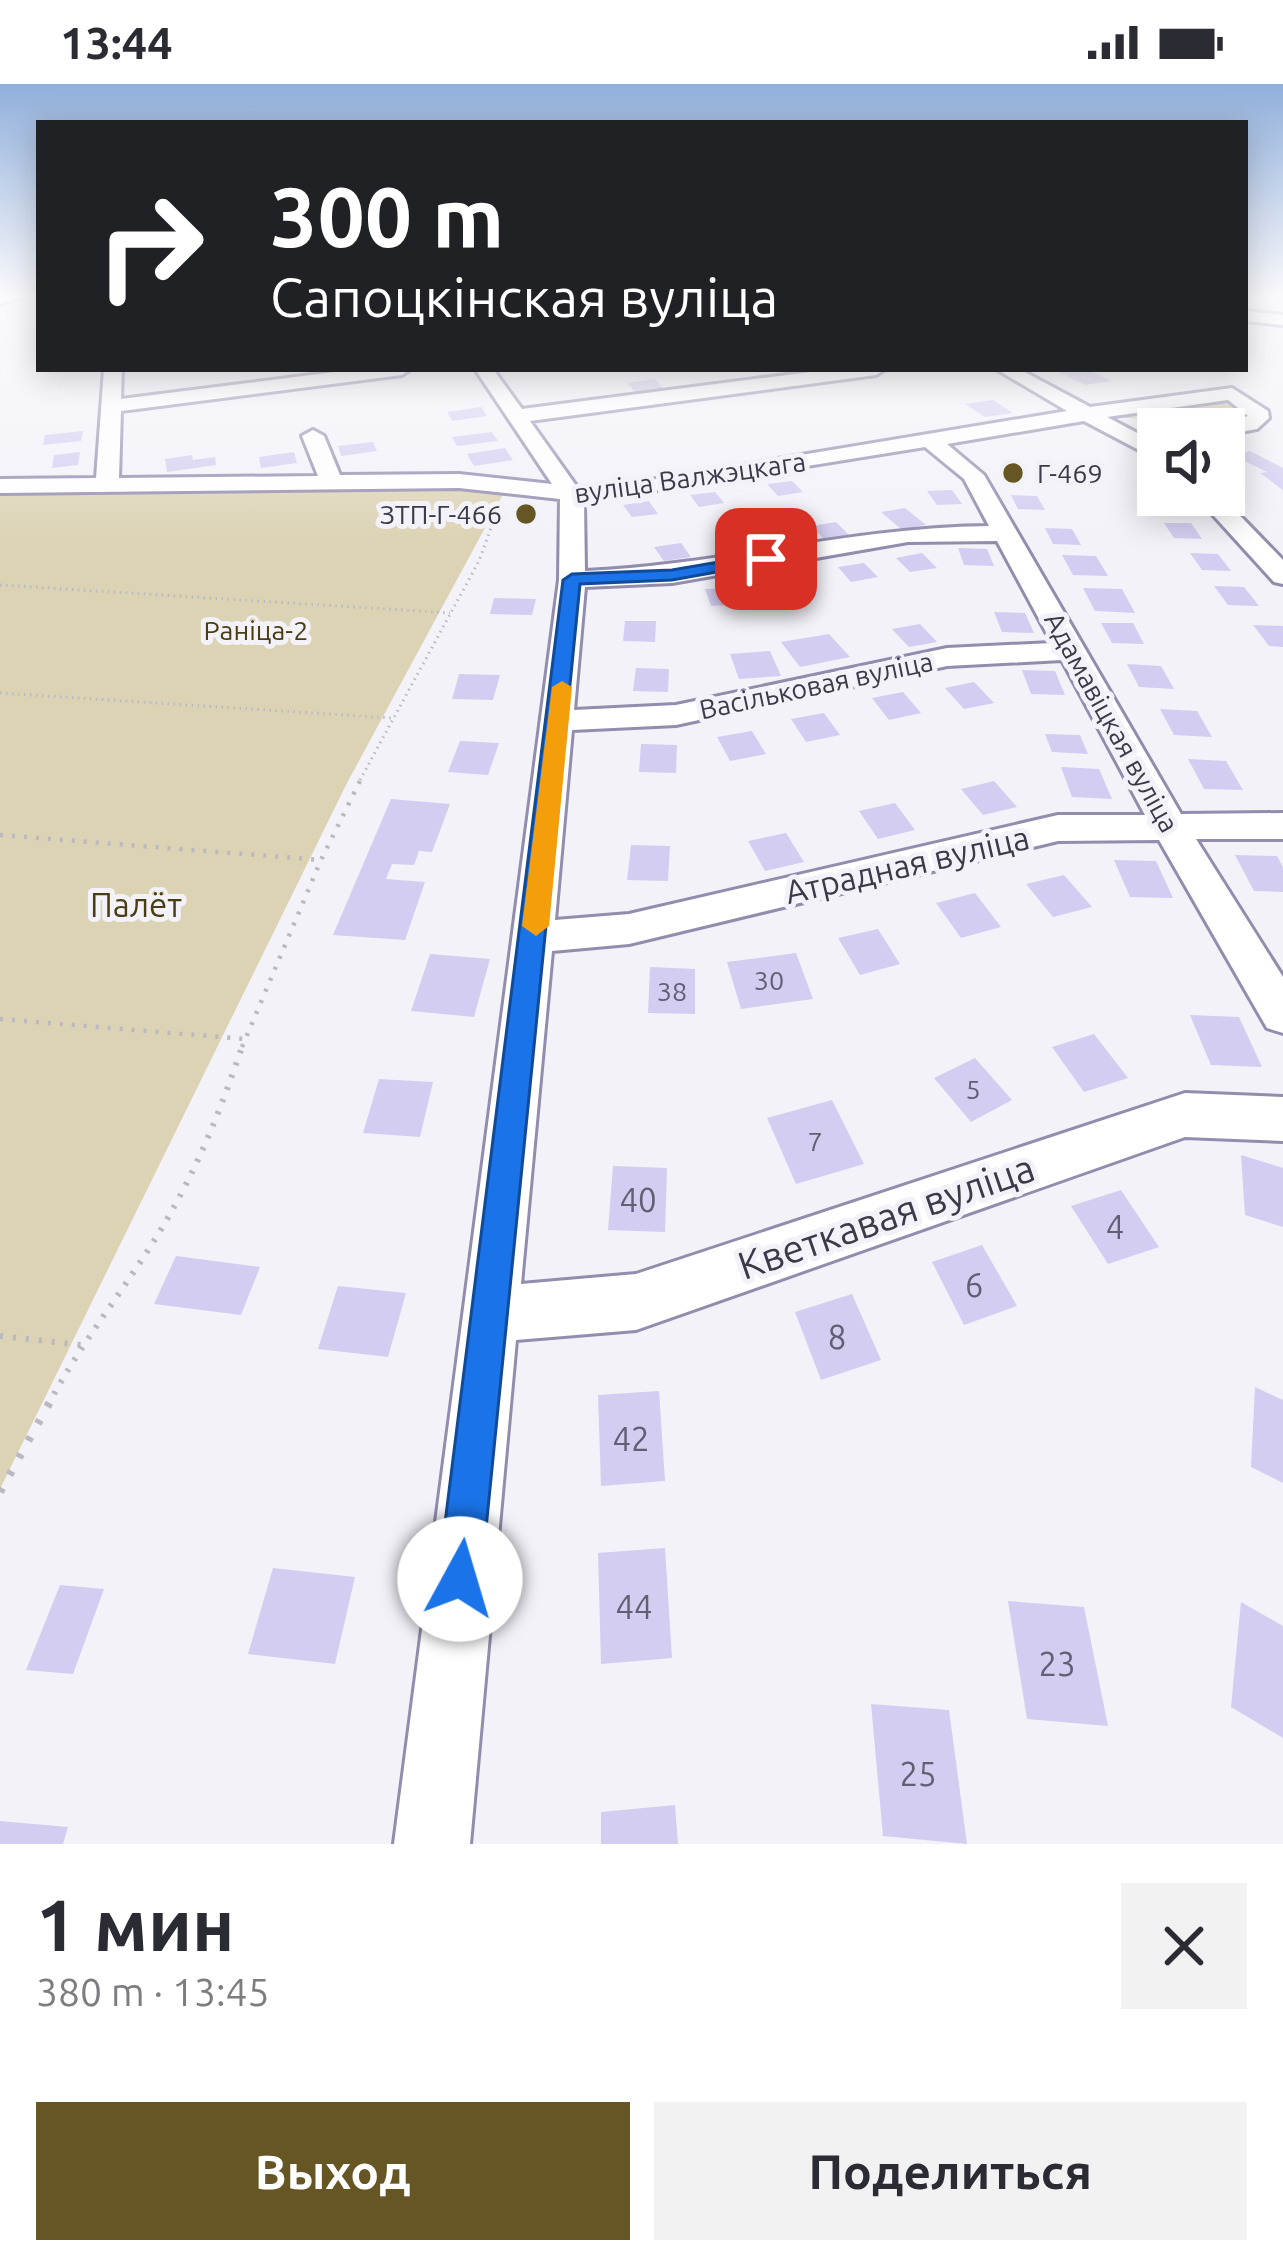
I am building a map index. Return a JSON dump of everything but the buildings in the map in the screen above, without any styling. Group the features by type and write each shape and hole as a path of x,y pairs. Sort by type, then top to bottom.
{"street":[{"path":"107,484 113,377"},
{"path":"112,406 284,377"},
{"path":"432,1844 572,580 572,497 490,377"},
{"path":"518,416 814,377"},
{"path":"1020,377 1137,437"},
{"path":"1192,377 1283,419"},
{"name":"вуліца Валжэцкага","path":"0,486 491,483 572,497 1088,414 1258,405"},
{"path":"314,436 332,483"},
{"name":"Адамавіцкая вуліца","path":"929,440 973,475 1169,825 1283,1015"},
{"path":"1227,516 1283,576"},
{"path":"572,580 672,575 908,535 1005,533"},
{"name":"Васільковая вуліца","path":"559,721 676,715 947,657 1072,651"},
{"name":"Атрадная вуліца","path":"534,937 629,929 1058,828 1283,826"},
{"name":"Кветкавая вуліца","path":"488,1315 636,1301 1185,1115 1283,1119"}],"path":[{"path":"0,1492 81,1345 169,1217 213,1131 245,1039 321,860 391,718 496,527 500,507 491,483"},
{"path":"0,586 450,613"},
{"path":"0,693 391,718"},
{"path":"0,835 321,860"},
{"path":"0,1019 245,1039"},
{"path":"0,1336 81,1345"}],"green space":[{"path":"1215,401 1242,408 1168,408"},
{"path":"512,478 347,783 0,1489 0,487"}],"slow traffic":[{"path":"536,926 562,687"}],"place":[{"name":"Г-469","path":"1013,473"},
{"name":"ЗТП-Г-466","path":"526,514"}],"route":[{"path":"460,1579 572,580 672,575 766,559"}],"park label":[{"name":"Раніца-2","path":"256,630"},
{"name":"Палёт","path":"136,904"}]}
